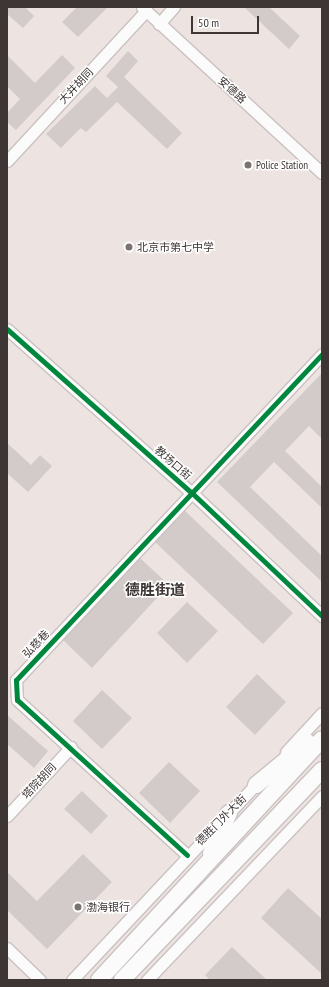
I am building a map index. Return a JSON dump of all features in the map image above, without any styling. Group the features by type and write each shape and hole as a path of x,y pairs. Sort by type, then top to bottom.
{"highway":[{"path":"256,785 322,731"},
{"name":"德胜门外大街","path":"99,980 322,739"},
{"path":"122,980 322,770"},
{"path":"206,866 229,813"}],"street":[{"path":"159,24 174,7"},
{"name":"安德路","path":"144,9 322,173"},
{"name":"大井胡同","path":"7,161 144,9"},
{"name":"教场口街","path":"7,329 192,493 322,616"},
{"name":"弘慈巷","path":"187,855 71,747 17,700 16,680 322,354"},
{"name":"德胜门外大街","path":"72,980 187,855 256,785 322,713"},
{"name":"塔院胡同","path":"7,816 71,747"},
{"path":"147,980 322,796"},
{"path":"7,948 40,980"}],"building":[{"path":"7,7 25,7 34,16 23,28 7,14"},
{"path":"77,7 108,7 78,37 62,22"},
{"path":"244,7 269,7 300,36 289,49"},
{"path":"128,51 138,61 124,77 182,133 167,149 117,102 86,132 81,128 61,148 46,134 95,86 107,98 118,87 106,76"},
{"path":"7,55 35,83 62,55 75,68 16,130 7,122 7,113 20,99 7,86"},
{"path":"322,373 322,439 309,426 285,451 322,487 322,508 274,462 250,487 322,556 322,582 217,482"},
{"path":"7,443 31,465 40,455 52,466 28,492 7,473"},
{"path":"185,511 293,613 263,644 155,542"},
{"path":"140,558 169,585 92,668 63,640"},
{"path":"187,602 218,631 187,663 157,633"},
{"path":"257,674 286,702 255,735 226,707"},
{"path":"102,690 132,718 102,749 73,721"},
{"path":"7,715 48,751 34,768 7,744"},
{"path":"169,762 200,791 170,823 139,793"},
{"path":"82,791 108,816 91,834 64,809"},
{"path":"83,854 112,882 47,949 7,910 7,872 37,901"},
{"path":"288,888 322,919 322,974 261,918"},
{"path":"232,947 267,980 210,980 205,975"}],"cycle path":[{"path":"7,329 192,493 322,616"},
{"path":"187,855 17,700 16,680 322,354"}],"place":[{"name":"Police Station","path":"248,165"},
{"name":"北京市第七中学","path":"129,247"},
{"name":"渤海银行","path":"78,907"}],"district":[{"name":"德胜街道","path":"155,590"}]}
